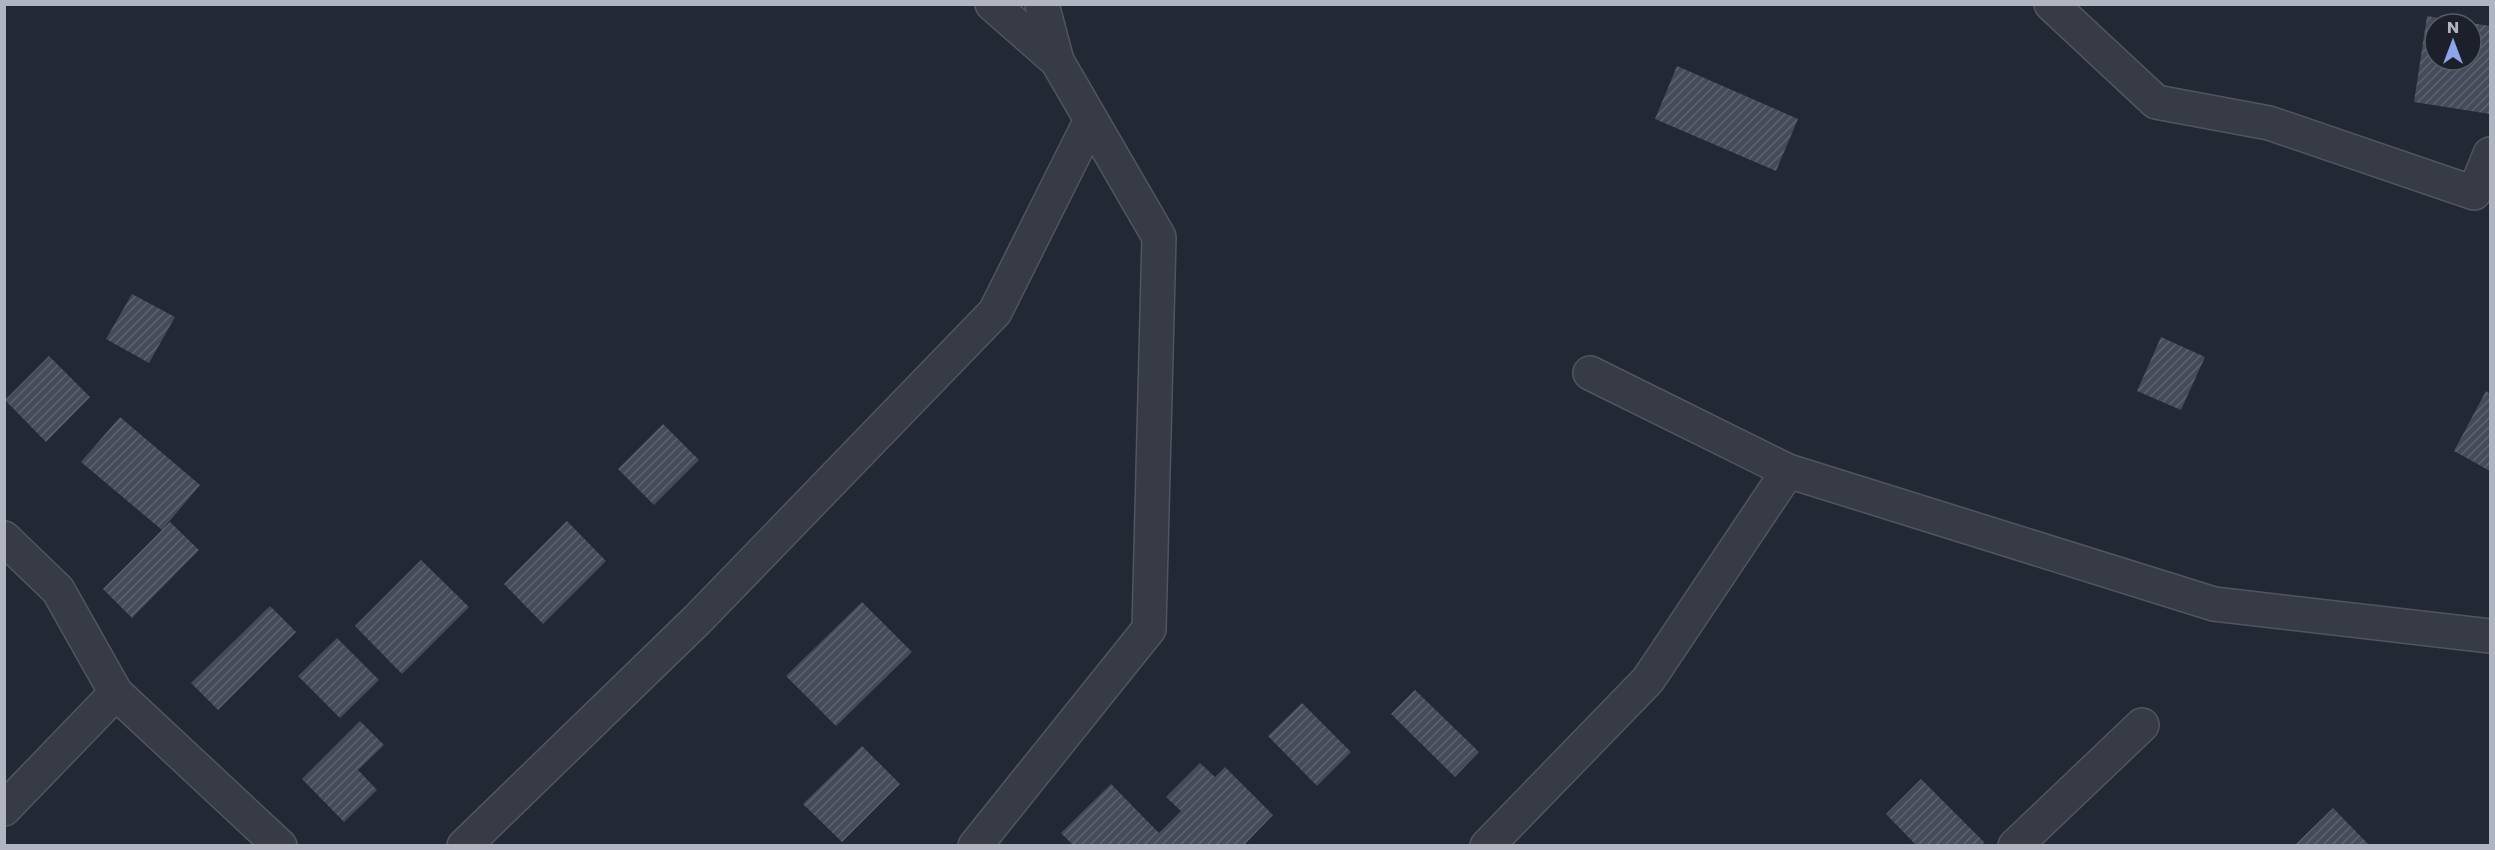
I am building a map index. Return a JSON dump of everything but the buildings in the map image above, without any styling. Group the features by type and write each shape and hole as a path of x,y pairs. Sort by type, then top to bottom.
{"street":[{"path":"975,846 1149,629 1159,237 1057,61 1033,12 992,4"},
{"path":"2051,4 2156,102 2269,123 2474,193 2490,154"},
{"path":"464,846 699,619 995,312 1091,120"},
{"path":"1590,373 1788,471 2214,604 2490,636"},
{"path":"1487,846 1648,680 1788,471"},
{"path":"4,538 58,590 116,693 280,846"},
{"path":"4,809 116,693"},
{"path":"2015,846 2142,725"}]}
